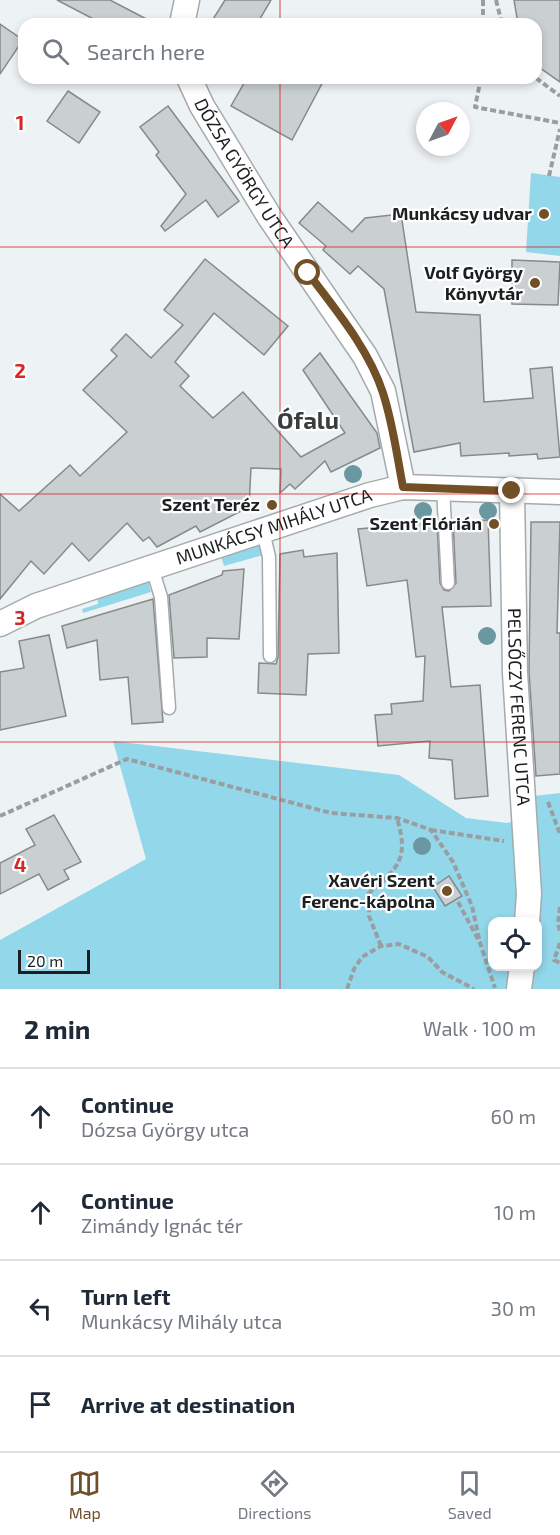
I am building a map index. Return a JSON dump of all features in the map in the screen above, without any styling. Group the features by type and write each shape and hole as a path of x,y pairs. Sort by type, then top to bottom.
{"street":[{"path":"184,18 188,0"},
{"name":"DÓZSA GYÖRGY UTCA","path":"192,84 202,106 269,216 365,356 382,391 403,487"},
{"name":"MUNKÁCSY MIHÁLY UTCA","path":"0,624 36,606 370,495 403,487 560,492"},
{"name":"PELSŐCZY FERENC UTCA","path":"512,491 515,674 529,894 527,917"},
{"path":"519,989 521,971"}],"lane":[{"path":"443,488 448,583"},
{"path":"263,531 269,557 270,656"},
{"path":"153,568 161,597 169,708"}],"path":[{"path":"483,0 483,18"},
{"path":"496,0 500,18"},
{"path":"542,82 560,96"},
{"path":"480,84 475,106 560,123"},
{"path":"549,176 560,129"},
{"path":"0,816 127,759 331,813 397,818 431,830 525,844"},
{"path":"549,803 560,834"},
{"path":"381,946 369,916 369,893 397,868 404,849 397,818"},
{"path":"431,830 457,871 472,906 480,943 495,989"},
{"path":"458,902 480,943"},
{"path":"560,907 558,924 560,932"},
{"path":"560,943 554,960 560,963"},
{"path":"347,989 354,969 362,957 381,946 399,944 428,957 442,972 474,989"}],"shaded area":[{"name":"Munkácsy udvar","path":"531,173 560,177 560,256 526,252"},
{"path":"259,545 263,555 224,566 221,557"},
{"path":"148,581 151,592 83,613 82,609 98,604 97,597"},
{"path":"113,741 399,775 466,818 507,823 535,816 534,796 560,793 560,989 0,989 0,940 146,859"}],"building":[{"path":"57,0 110,0 144,18 92,18"},
{"path":"225,0 271,0 260,18 214,18"},
{"path":"514,0 560,0 560,82 542,69 542,18 517,18"},
{"path":"0,24 18,37 18,47 0,74"},
{"path":"244,84 322,84 292,140 231,106"},
{"path":"68,91 100,112 79,143 47,121"},
{"path":"168,106 239,201 218,217 206,200 165,231 161,226 186,194 156,155 159,152 140,127"},
{"path":"318,202 352,232 365,218 401,214 416,312 480,315 484,402 533,398 530,369 552,367 560,457 538,459 537,454 509,456 509,453 461,456 460,443 414,452 384,289 358,266 350,274 323,250 326,246 299,223"},
{"path":"205,259 288,326 264,355 214,313 175,362 189,376 180,386 213,418 243,392 301,457 345,433 303,370 320,353 377,433 380,448 331,472 325,461 295,489 290,484 280,493 281,469 251,468 249,507 200,532 196,526 157,547 149,537 143,541 127,523 89,561 72,543 44,574 31,561 0,599 0,494 19,511 70,465 80,476 127,432 83,390 117,356 111,350 126,334 151,358 183,325 164,310"},
{"name":"Volf György Könyvtár","path":"512,260 560,262 558,305 512,304"},
{"path":"488,520 491,606 442,607 451,687 480,685 488,796 455,799 452,760 429,758 430,741 378,746 375,715 392,714 391,704 423,701 425,656 416,657 407,580 367,586 358,529 437,522 440,583 444,590 449,591 456,583 453,521"},
{"path":"531,522 560,522 557,633 560,633 560,774 536,776 529,672"},
{"path":"303,550 304,557 337,553 339,653 308,654 306,695 258,693 259,663 276,664 278,657 280,554"},
{"path":"244,569 239,639 207,638 207,657 174,658 169,595 222,575 223,571"},
{"path":"153,599 163,722 132,724 128,677 100,680 97,640 67,648 62,626"},
{"path":"49,635 66,716 0,730 0,672 24,668 19,641"},
{"path":"54,815 81,862 64,870 69,879 48,890 39,874 0,894 0,863 35,845 26,829"},
{"name":"Xavéri Szent Ferenc-kápolna","path":"449,876 462,896 445,906 433,887"}],"place":[{"name":"Munkácsy udvar","path":"544,214"},
{"name":"Volf György Könyvtár","path":"535,283"},
{"name":"Szent Teréz","path":"272,505"},
{"name":"Szent Flórián","path":"494,524"},
{"name":"Xavéri Szent Ferenc-kápolna","path":"447,891"}],"district":[{"name":"Ófalu","path":"308,421"}],"route":[{"path":"308,273 340,316 365,356 382,391 392,426 403,487 512,491"}]}
